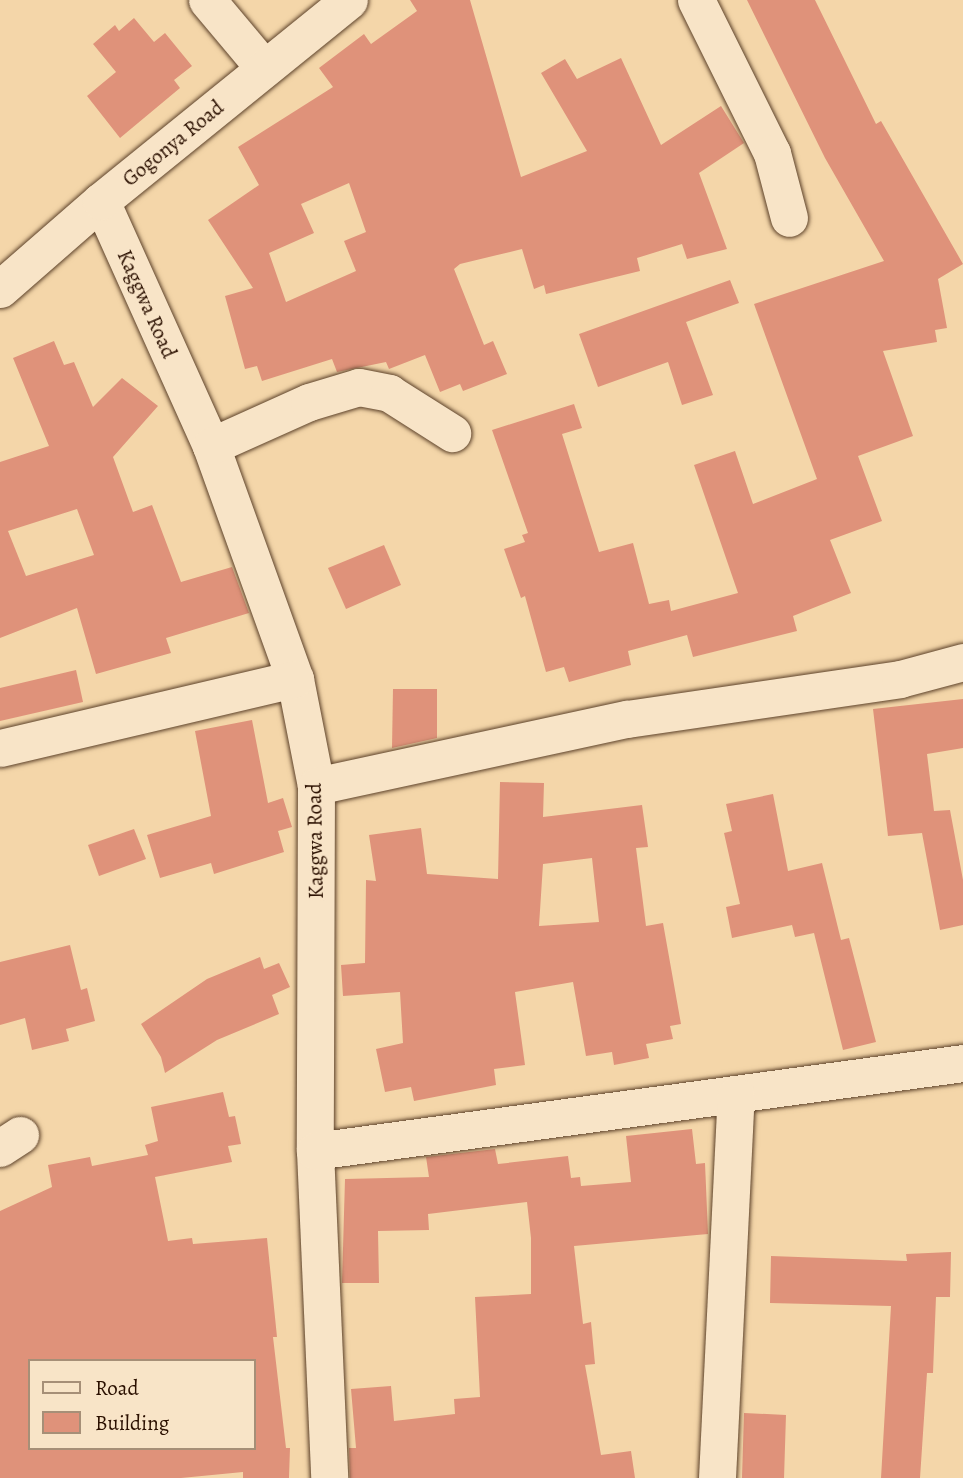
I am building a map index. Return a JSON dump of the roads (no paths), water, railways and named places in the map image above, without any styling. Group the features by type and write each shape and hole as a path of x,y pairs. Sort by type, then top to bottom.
{"street":[{"path":"207,0 264,68"},
{"name":"Gogonya Road","path":"0,289 101,201 349,0"},
{"path":"695,0 772,153 789,218"},
{"name":"Kaggwa Road","path":"101,201 211,446 295,679 316,786 315,1151 329,1478"},
{"path":"211,446 309,402 359,387 389,393 452,433"},
{"path":"316,786 627,719 900,679 963,662"},
{"path":"0,748 295,679"},
{"path":"315,1151 736,1096 963,1063"},
{"path":"717,1478 736,1096"}]}
